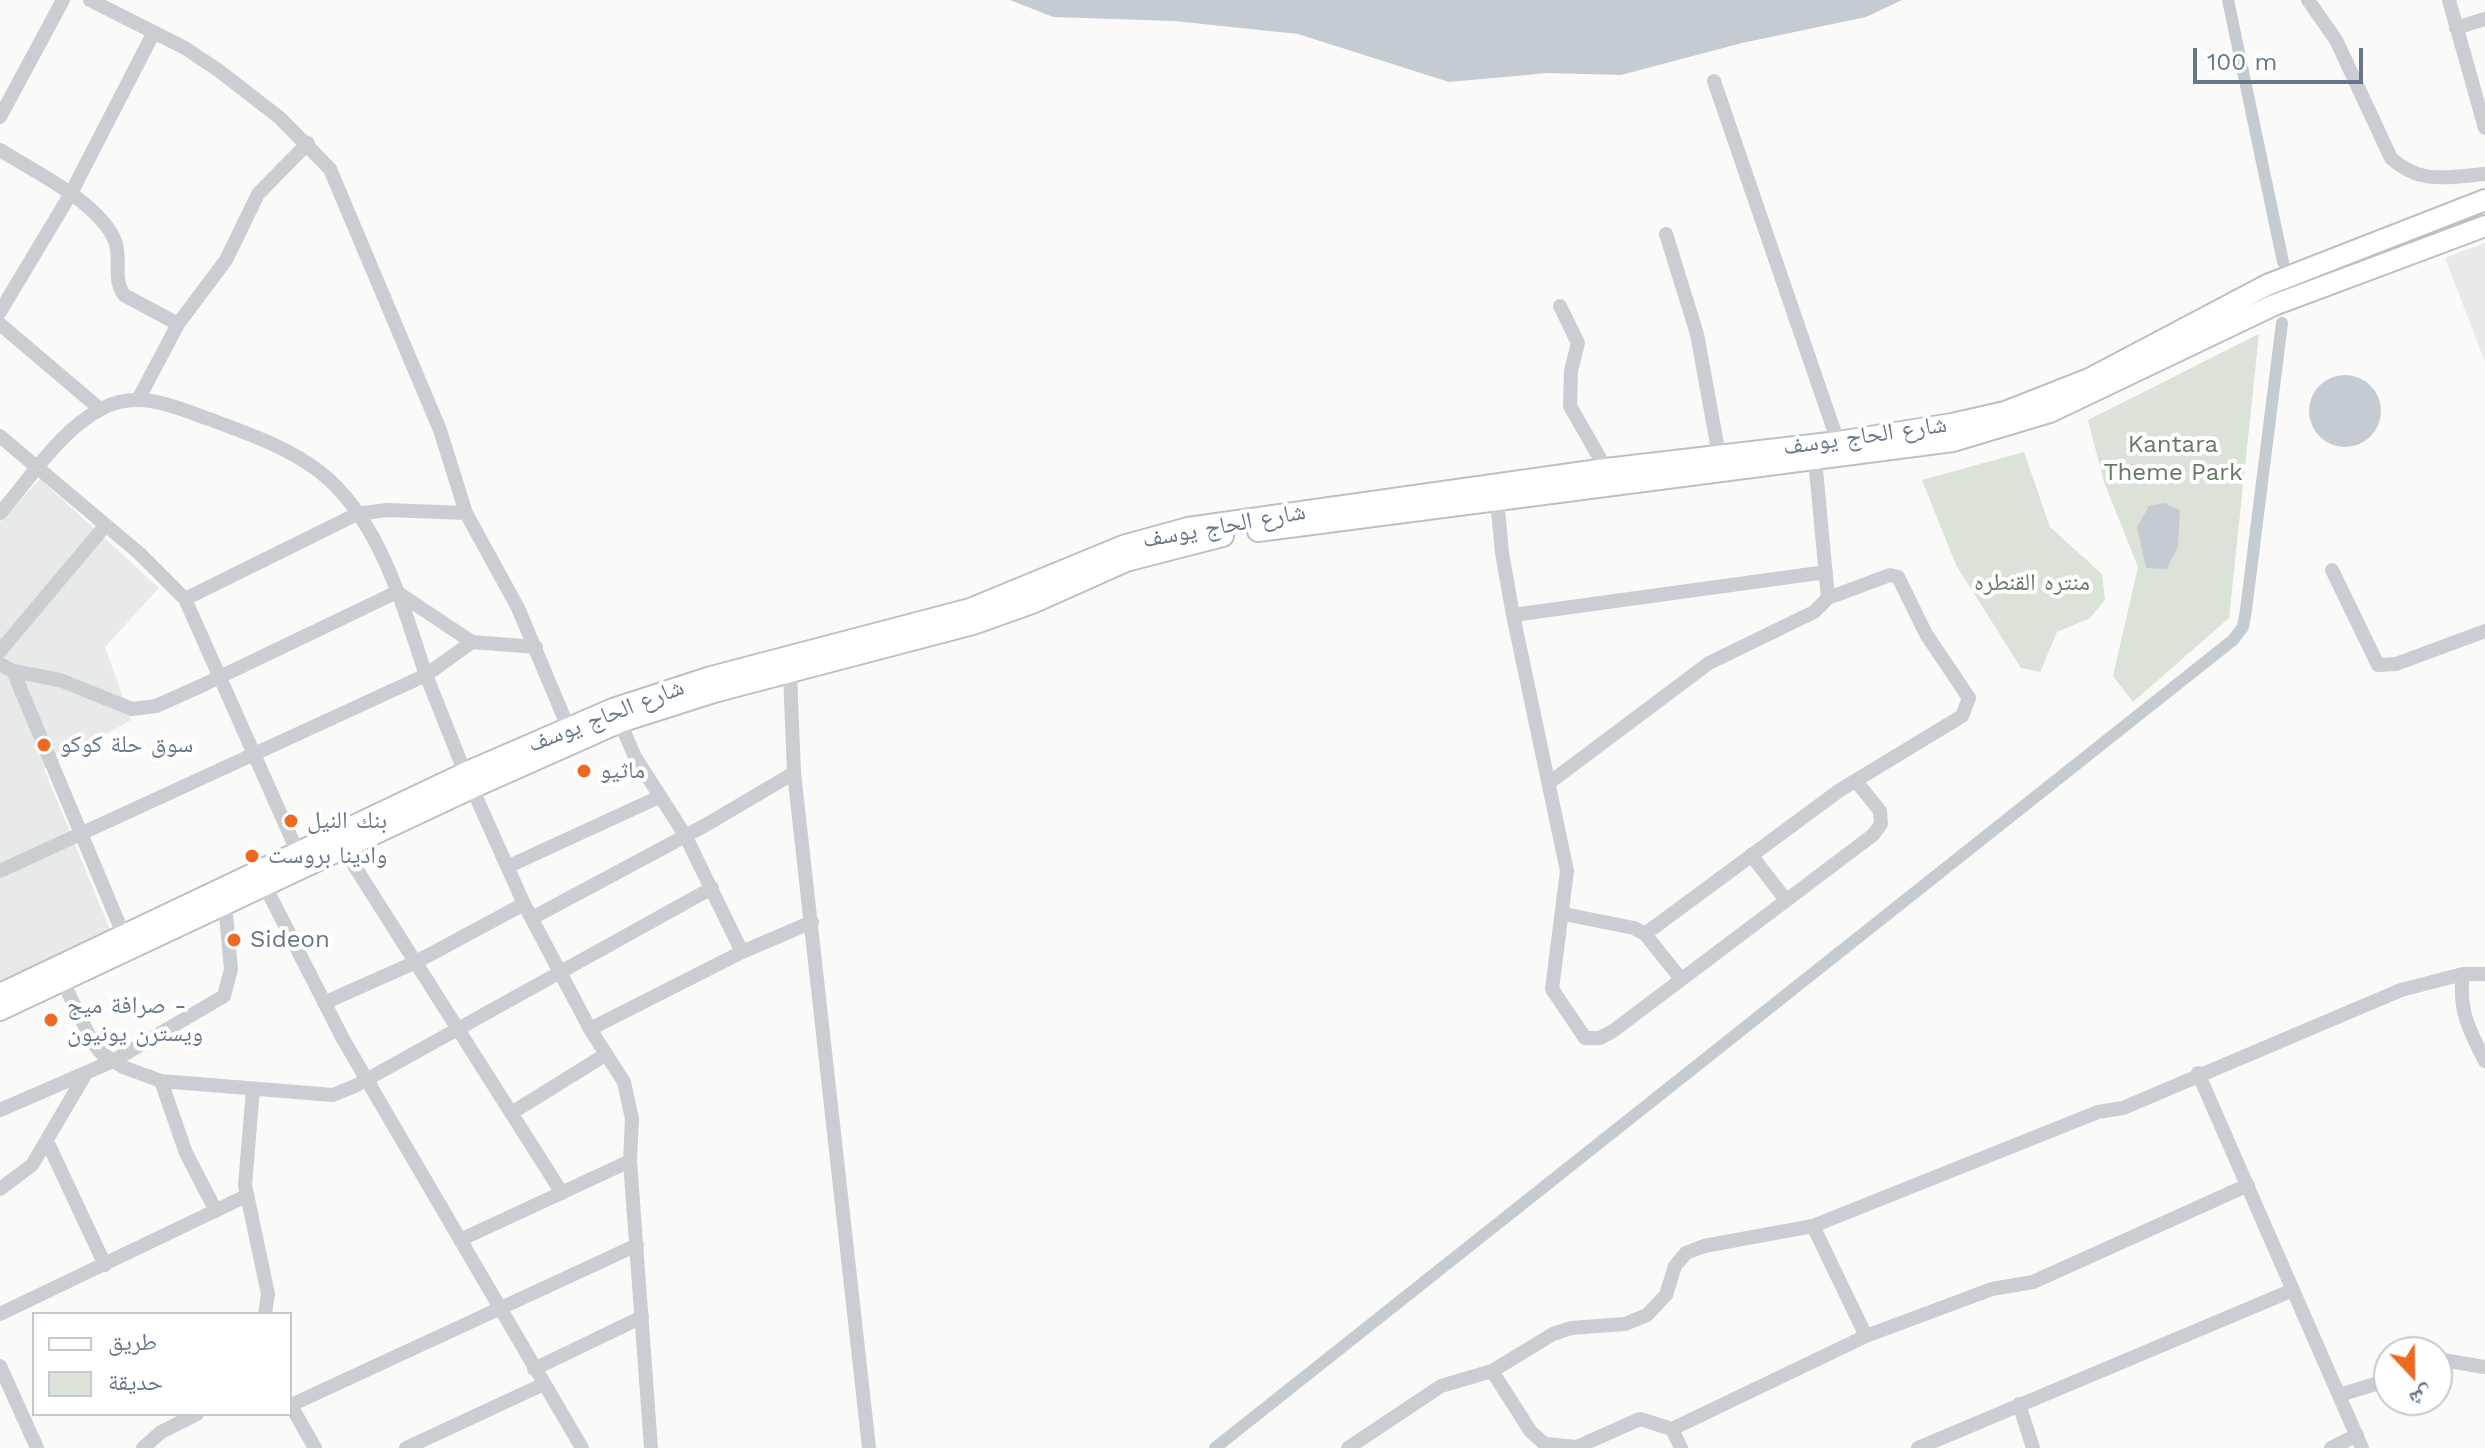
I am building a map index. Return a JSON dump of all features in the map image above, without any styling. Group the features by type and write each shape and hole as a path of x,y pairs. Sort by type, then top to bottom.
{"main road":[{"name":"شارع الحاج يوسف","path":"0,994 60,974 265,886 343,848 568,727 644,698 711,677 918,625 999,600 1108,552 1157,535 1213,524 1606,469 1838,442 1952,424 2047,397 2267,285 2485,200"},
{"name":"شارع الحاج يوسف","path":"0,1010 124,936 298,853 468,780 620,722 973,624 1032,603 1126,561 1185,543 1497,499 1953,441 2021,423 2274,305 2485,226"}],"street":[{"path":"0,117 63,0"},
{"path":"90,0 185,48 248,91 308,143 337,183 440,430 466,513 536,647 568,727"},
{"path":"2308,0 2336,40 2391,158 2401,168 2425,178 2485,174"},
{"path":"2449,0 2485,128"},
{"path":"2456,28 2485,19"},
{"path":"0,312 70,195 154,32"},
{"path":"1714,81 1838,442"},
{"path":"139,398 178,324 226,260 258,194 308,143"},
{"path":"0,150 70,195 108,227 117,244 117,282 124,295 178,324"},
{"path":"1666,234 1697,334 1719,455"},
{"path":"1560,306 1578,343 1571,371 1570,406 1606,469"},
{"path":"0,324 100,409"},
{"path":"0,513 73,428 100,409 139,398 216,421 302,460 333,484 357,514 397,592 468,780 524,904 534,917 590,1029 624,1082 629,1103 630,1161 651,1448"},
{"path":"0,436 139,553 185,599 298,853"},
{"path":"1815,459 1828,598"},
{"path":"1497,499 1502,553 1513,615 1567,871 1564,914 1552,989 1585,1038 1600,1038 1613,1031 1873,835 1881,824 1880,811 1856,781"},
{"path":"185,599 357,514 387,510 466,513"},
{"path":"0,651 105,526"},
{"path":"2332,570 2378,665 2396,664 2485,631"},
{"path":"1513,615 1826,572"},
{"path":"1549,783 1685,678 1814,612 1828,598 1890,575 1898,577 1926,634 1969,698 1962,716 1856,781 1645,934"},
{"path":"397,592 472,642 536,647"},
{"path":"6,668 60,680 132,709 156,706 397,592"},
{"path":"0,871 426,675 472,642"},
{"path":"6,668 124,936"},
{"path":"790,673 794,773 869,1448"},
{"path":"620,722 635,757 685,835 742,952"},
{"path":"534,917 794,773"},
{"path":"509,866 659,797"},
{"path":"343,848 562,1193"},
{"path":"1751,855 1786,900"},
{"path":"265,886 366,1078 582,1448"},
{"path":"60,974 93,1043 113,1061 161,1081 333,1095 712,888"},
{"path":"0,1110 113,1061 224,996 231,969 225,904"},
{"path":"324,1003 416,962 524,904"},
{"path":"1564,914 1610,922 1645,934 1681,979"},
{"path":"590,1029 742,952 812,922"},
{"path":"1348,1448 1441,1386 1492,1371 1553,1334 1571,1328 1625,1324 1647,1315 1666,1295 1675,1266 1686,1253 1704,1246 1813,1226 2084,1117 2123,1108 2198,1073 2401,990 2463,974 2485,974"},
{"path":"2463,974 2463,1015 2485,1061"},
{"path":"513,1112 605,1055"},
{"path":"2198,1073 2360,1442 2331,1448"},
{"path":"0,1189 32,1165 85,1074"},
{"path":"161,1081 186,1153 216,1211"},
{"path":"253,1089 244,1164 246,1196 268,1294 265,1312"},
{"path":"47,1141 105,1265"},
{"path":"460,1240 630,1161"},
{"path":"1492,1371 1531,1432 1545,1444 1577,1447 1640,1419 1672,1429 1866,1336 1992,1289 2033,1282 2248,1185"},
{"path":"0,1314 246,1196"},
{"path":"1813,1226 1866,1336"},
{"path":"292,1403 637,1245"},
{"path":"1918,1448 2293,1290"},
{"path":"534,1369 642,1317"},
{"path":"2453,1362 2485,1367"},
{"path":"0,1366 37,1448"},
{"path":"406,1448 430,1444 544,1384"},
{"path":"2339,1395 2373,1385"},
{"path":"2019,1404 2033,1448"},
{"path":"292,1408 315,1448"},
{"path":"143,1448 161,1432 193,1416"},
{"path":"1672,1429 1681,1448"}],"shaded area":[{"path":"1010,0 1902,0 1866,17 1742,43 1621,75 1548,73 1449,82 1298,34 1174,21 1053,17"},
{"path":"2485,243 2485,362 2445,258"},
{"path":"2338,375 2352,375 2371,385 2381,404 2381,418 2371,437 2352,447 2338,447 2319,437 2309,418 2309,404 2319,385"},
{"name":"سوق حلة كوكو","path":"40,479 159,588 105,647 131,720 44,769 111,932 0,984 0,522"},
{"path":"2164,503 2180,510 2178,546 2167,569 2146,568 2137,527 2149,506"}],"green space":[{"name":"Kantara Theme Park","path":"2259,334 2229,618 2133,702 2113,676 2138,567 2104,482 2088,420"},
{"name":"منتره القنطره","path":"2024,452 2050,527 2102,574 2105,600 2090,618 2057,632 2040,672 2021,668 1956,565 1922,480"}],"waterway":[{"path":"2228,0 2283,262"},
{"path":"1215,1448 2233,640 2243,627 2246,610 2282,323"}],"place":[{"name":"سوق حلة كوكو","path":"44,745"},
{"name":"ماثيو","path":"584,771"},
{"name":"بنك النيل","path":"291,821"},
{"name":"وادينا بروست","path":"252,856"},
{"name":"Sideon","path":"234,940"},
{"name":"صرافة ميج - ويسترن يونيون","path":"51,1020"}]}
